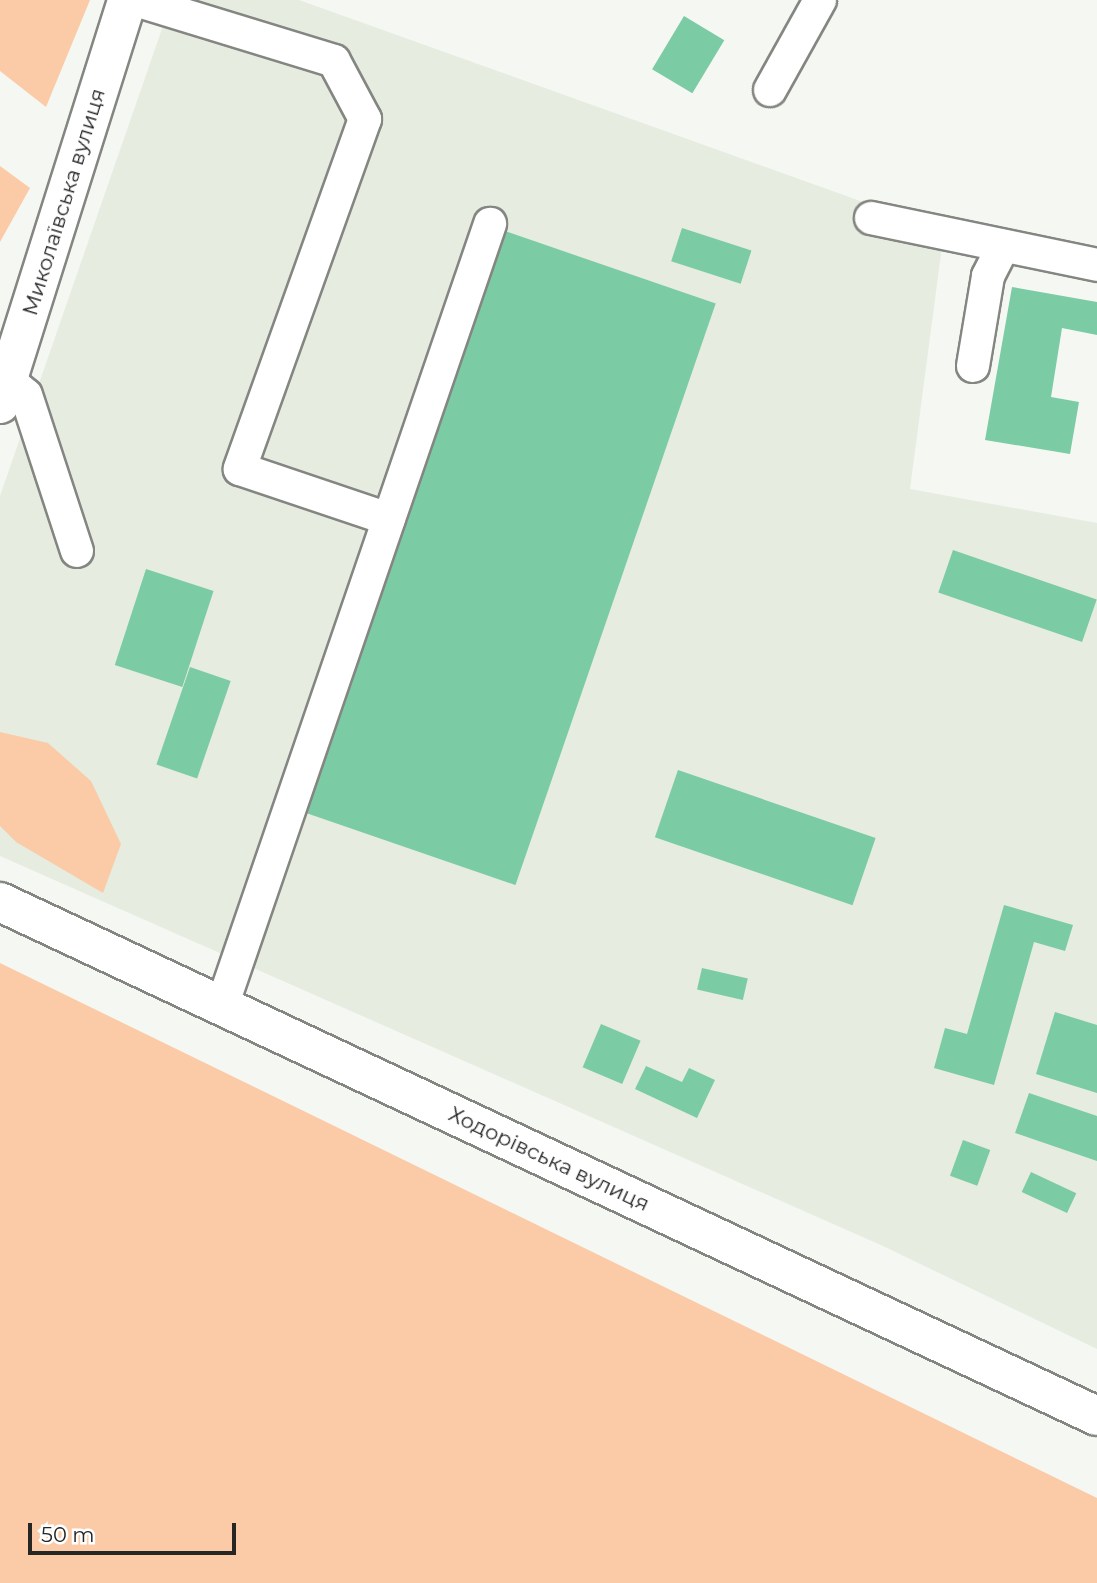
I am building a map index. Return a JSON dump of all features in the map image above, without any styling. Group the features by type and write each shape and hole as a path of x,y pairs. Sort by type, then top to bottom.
{"main road":[{"name":"Миколаївська вулиця","path":"4,392 127,0"},
{"name":"Ходорівська вулиця","path":"0,902 1097,1416"}],"street":[{"path":"135,0 334,61 365,119 240,469 389,519"},
{"path":"769,90 820,0"},
{"path":"871,218 1097,265"},
{"path":"222,1006 490,224"},
{"path":"973,366 988,276 1003,246"},
{"path":"4,392 26,395 76,551"}],"shaded area":[{"path":"0,0 90,0 46,107 0,71"},
{"path":"172,0 299,0 944,231 910,489 1097,523 1097,1349 883,1246 0,856 0,496"},
{"path":"0,166 30,188 0,242"},
{"path":"0,732 48,743 91,781 121,844 103,893 16,842 0,826"},
{"path":"0,963 1097,1498 1097,1583 0,1583"}],"building":[{"path":"684,16 724,40 692,93 652,69"},
{"path":"682,228 751,251 741,284 671,261"},
{"path":"502,230 716,304 515,885 302,811"},
{"path":"1012,287 1097,302 1097,335 1062,328 1051,397 1079,402 1070,454 985,440"},
{"path":"953,550 1097,599 1082,642 938,593"},
{"path":"146,569 214,591 182,687 115,665"},
{"path":"190,667 231,681 197,778 156,764"},
{"path":"678,770 876,838 852,905 655,837"},
{"path":"1004,905 1073,925 1065,951 1034,942 994,1085 934,1068 945,1028 967,1034"},
{"path":"702,968 748,979 743,1000 697,989"},
{"path":"1055,1012 1097,1025 1097,1093 1036,1074"},
{"path":"601,1024 641,1041 622,1084 583,1067"},
{"path":"646,1066 682,1082 689,1068 715,1080 697,1118 635,1089"},
{"path":"1029,1093 1097,1116 1097,1161 1015,1133"},
{"path":"963,1140 990,1150 977,1186 950,1176"},
{"path":"1031,1172 1076,1193 1067,1213 1022,1192"}]}
